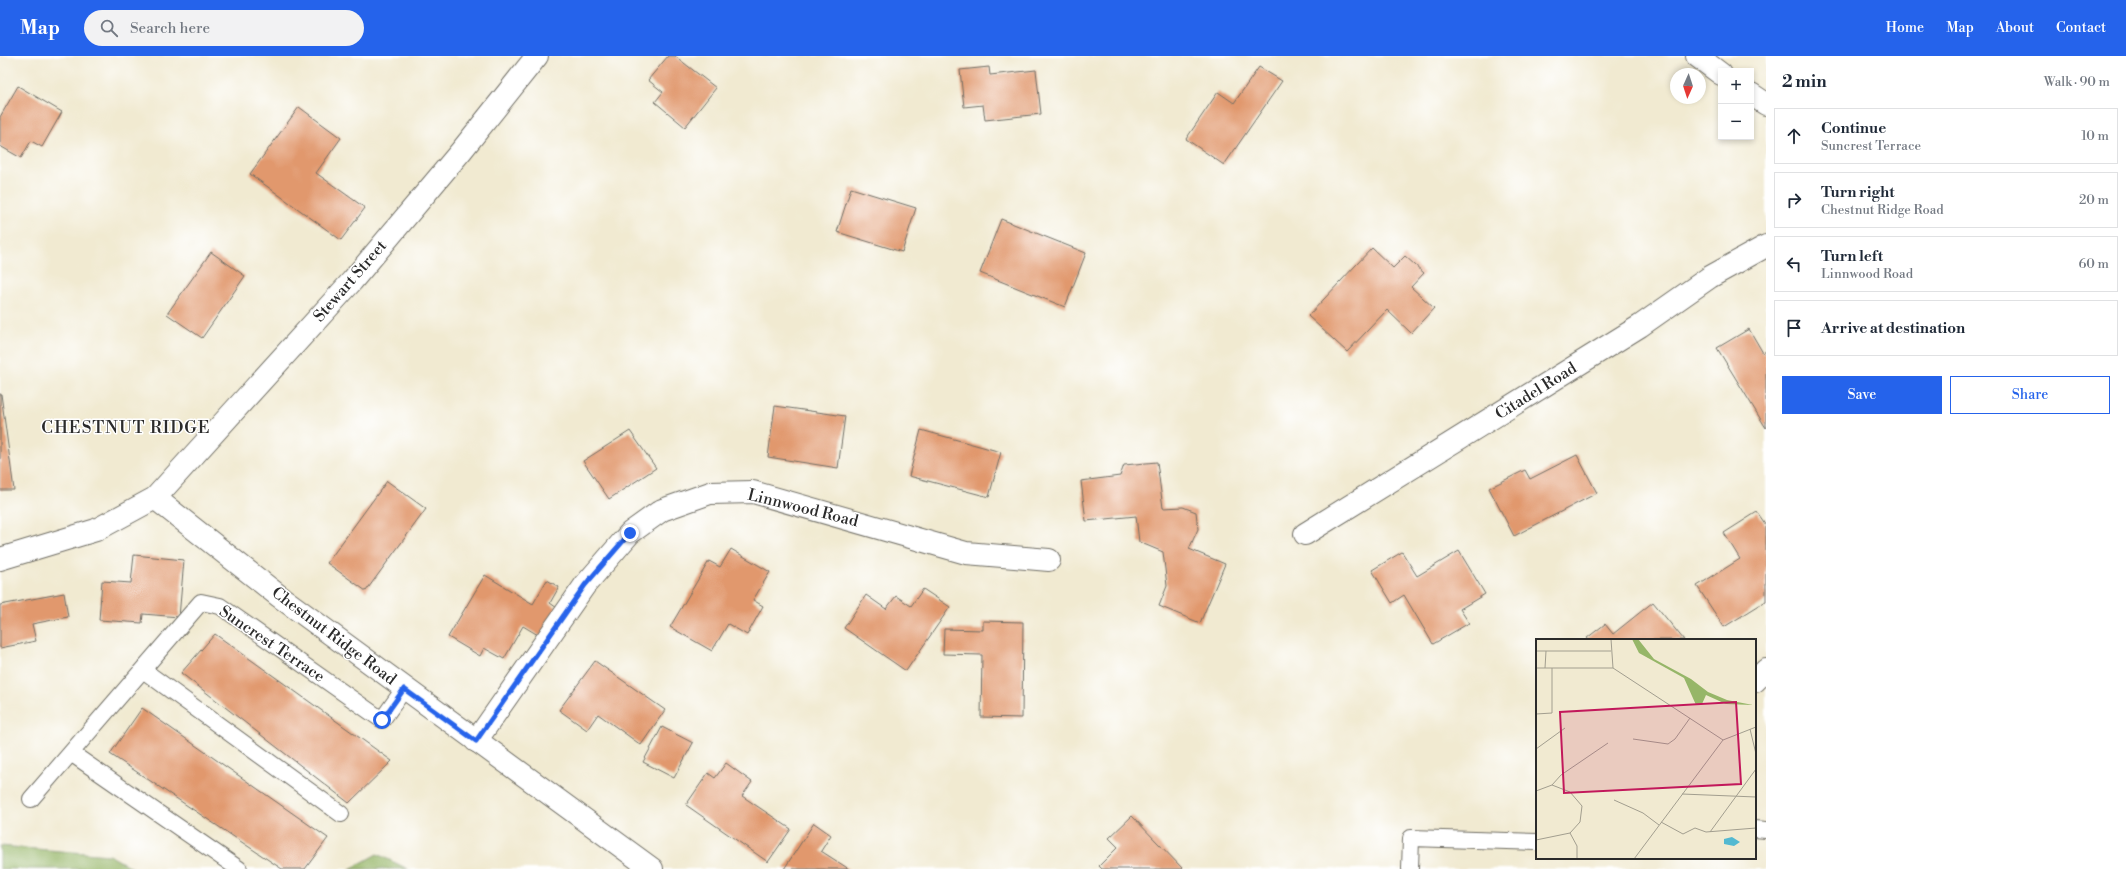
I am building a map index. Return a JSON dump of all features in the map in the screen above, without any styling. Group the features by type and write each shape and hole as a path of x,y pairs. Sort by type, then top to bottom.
{"street":[{"name":"Stewart Street","path":"0,559 96,530 155,498 352,281 462,150 537,56"},
{"path":"1697,56 1718,72"},
{"path":"1754,96 1766,104"},
{"name":"Citadel Road","path":"1305,534 1634,330 1710,278 1766,246"},
{"name":"Linnwood Road","path":"476,741 585,585 630,533 662,510 710,493 754,492 966,553 1049,560"},
{"name":"Chestnut Ridge Road","path":"155,498 279,596 404,689 652,869"},
{"path":"1756,680 1766,670"}],"lane":[{"name":"Suncrest Terrace","path":"31,799 201,602 220,606 382,720 404,689"},
{"path":"143,670 341,814"},
{"path":"71,753 240,869"},
{"path":"1756,829 1766,830"},
{"path":"1410,869 1411,838 1536,842"}],"green space":[{"path":"0,846 109,855 134,869 0,869"},
{"path":"377,854 408,869 350,869"}],"building":[{"path":"668,56 675,56 716,88 685,127 655,102 663,92 648,80"},
{"path":"989,67 990,75 1036,70 1041,114 985,120 983,105 964,107 960,70"},
{"path":"1259,67 1282,81 1224,165 1186,139 1218,92 1234,103"},
{"path":"18,86 62,112 42,147 31,141 21,158 0,146 0,117"},
{"path":"299,107 341,138 316,173 365,208 341,240 250,174"},
{"path":"851,188 916,208 902,252 837,232"},
{"path":"1001,219 1086,253 1065,307 980,273"},
{"path":"1372,248 1393,268 1405,256 1424,273 1411,287 1434,308 1411,333 1387,310 1347,352 1308,316"},
{"path":"211,252 245,276 202,338 167,314"},
{"path":"1749,329 1763,353 1766,351 1766,428 1717,348"},
{"path":"1,394 14,490 0,490"},
{"path":"775,406 845,416 838,468 768,457"},
{"path":"921,430 1001,452 989,497 909,476"},
{"path":"630,431 656,468 609,499 583,461"},
{"path":"1577,455 1597,493 1514,536 1489,488 1525,470 1530,479"},
{"path":"1157,462 1163,508 1183,507 1196,512 1198,529 1189,549 1225,564 1200,623 1159,606 1167,586 1163,552 1139,542 1136,516 1086,521 1081,481 1120,476 1124,465"},
{"path":"387,481 426,509 366,591 327,563"},
{"path":"1757,512 1766,525 1766,601 1724,627 1697,586 1740,559 1724,533"},
{"path":"731,549 770,572 753,600 763,606 747,635 728,624 712,651 670,627 709,561 720,567"},
{"path":"1459,551 1485,594 1460,609 1469,623 1433,644 1404,595 1392,603 1372,570 1402,552 1417,576"},
{"path":"134,555 184,560 179,617 143,614 142,623 99,620 102,581 131,583"},
{"path":"485,575 533,604 547,580 559,587 550,603 560,610 543,638 523,626 504,659 484,648 480,656 448,637"},
{"path":"923,589 950,607 906,671 844,628 866,595 886,609 896,596 911,606"},
{"path":"64,593 68,617 32,624 36,641 0,648 0,605"},
{"path":"1653,602 1683,639 1587,638 1605,624 1613,634"},
{"path":"983,621 1023,622 1022,718 981,717 982,655 943,654 944,629 983,630"},
{"path":"215,634 392,761 349,803 181,673"},
{"path":"595,661 665,710 641,745 598,714 587,730 559,710"},
{"path":"142,708 328,838 305,869 282,869 110,754"},
{"path":"662,727 693,743 674,778 643,762"},
{"path":"726,763 752,782 742,796 791,829 768,862 686,805 708,773 715,778"},
{"path":"1132,816 1183,869 1102,869 1099,866 1118,847 1109,838"},
{"path":"814,823 831,835 821,851 849,869 784,869"}],"district":[{"name":"CHESTNUT RIDGE","path":"126,428"}],"route":[{"path":"382,720 404,689 476,741 585,585 630,533"}]}
